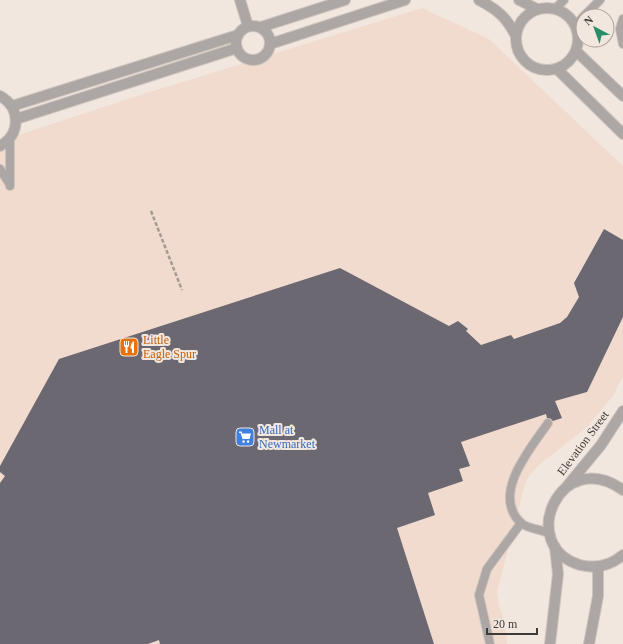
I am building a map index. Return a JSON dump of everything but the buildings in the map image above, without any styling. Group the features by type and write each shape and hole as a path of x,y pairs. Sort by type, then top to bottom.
{"street":[{"path":"240,0 248,26"},
{"path":"12,106 238,35 248,26 261,27 344,0"},
{"path":"270,44 405,0"},
{"path":"479,0 497,9 508,21 516,36 519,54 531,66 548,71 557,69 572,59 576,48"},
{"path":"519,0 537,10 555,9 563,12 575,24"},
{"path":"516,36 523,20 537,10"},
{"path":"238,35 237,48 245,58 258,59 269,51 270,44 270,38 261,27"},
{"path":"16,119 237,48"},
{"path":"576,51 623,96"},
{"path":"557,69 623,134"},
{"path":"0,96 12,106 16,119 16,126 10,139 0,146"},
{"name":"Elevation Street","path":"598,567 574,563 563,556 555,546 549,533 548,519 552,505 601,445 623,411"},
{"name":"Elevation Street","path":"564,489 571,484 585,479 599,478 613,483 623,490"},
{"name":"Elevation Street","path":"550,644 558,574 555,546"},
{"path":"589,644 598,596 598,567 611,563 623,555"}],"lane":[{"path":"555,9 564,0"},
{"path":"592,8 600,0"},
{"path":"623,19 620,29 623,44"},
{"path":"0,169 10,186 10,139"},
{"path":"548,422 521,463 510,487 511,508 521,523 549,533"},
{"path":"490,644 479,594 487,568 521,523"}],"path":[{"path":"151,211 182,290"}],"shaded area":[{"path":"422,8 489,39 623,166 623,376 613,396 587,427 539,465 529,476 525,484 497,592 499,606 505,622 507,644 0,644 0,141 137,96"}],"place":[{"name":"Little Eagle Spur","path":"129,347"},
{"name":"Mall at Newmarket","path":"245,437"}]}
